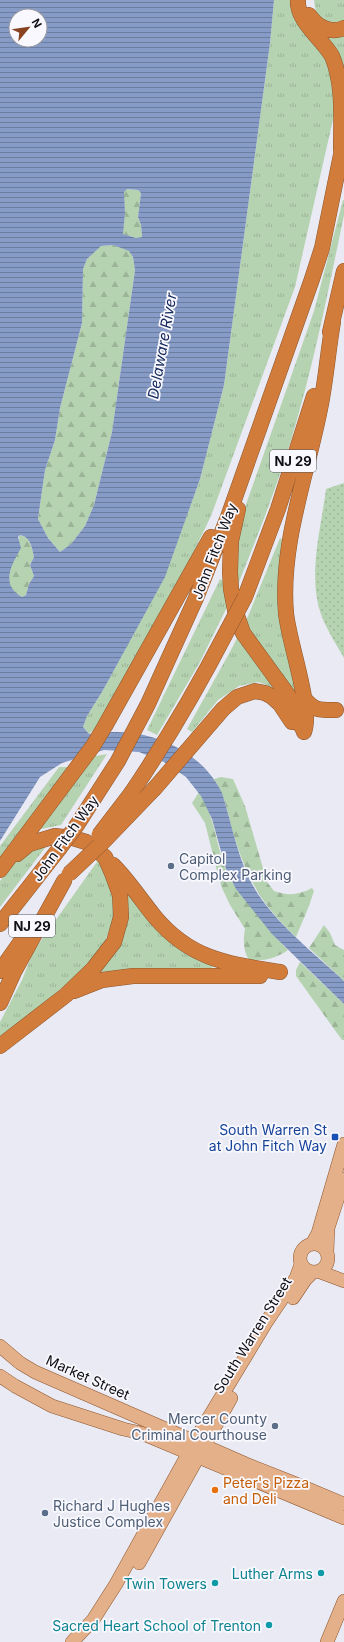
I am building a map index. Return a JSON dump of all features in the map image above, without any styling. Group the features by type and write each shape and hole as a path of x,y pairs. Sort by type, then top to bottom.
{"highway":[{"path":"298,0 299,11 302,18 331,55 339,71 342,86 341,155"},
{"path":"306,0 306,8 316,24 323,28 333,30 344,28"},
{"name":"John Fitch Way","path":"0,924 59,849 106,781 148,704 196,598 295,329 322,248 344,140"},
{"name":"NJ 29","path":"0,971 66,878 146,772 198,687 245,597 278,509 311,404 333,322 344,271"},
{"path":"304,732 306,720 304,697 288,627 285,579 292,533 320,408 333,322"},
{"path":"255,437 231,541 230,572 233,602 243,633 288,695 304,732"},
{"path":"1,868 92,746 114,712 236,491"},
{"path":"0,1003 14,972 66,878 155,788 192,744 232,701 244,694 255,691 265,693 276,700 292,722 304,732"},
{"path":"304,697 308,703 316,709 336,710"},
{"path":"1,868 29,844 55,836 73,838 86,842 122,874 156,918 165,928 185,944 211,958 226,963 280,972 257,976 133,976 114,978 66,995"},
{"path":"0,1046 66,995 93,969 115,938 119,926 121,906 120,895 116,882 104,857"}],"main road":[{"path":"344,1144 318,1233 312,1244 302,1251 300,1257 301,1264 306,1270 344,1281"},
{"path":"316,1272 327,1266 328,1228 344,1179"},
{"path":"312,1244 320,1246 344,1278"},
{"name":"South Warren Street","path":"196,1450 267,1321 299,1272 301,1264"},
{"name":"South Warren Street","path":"196,1450 283,1312 305,1280 316,1272"},
{"name":"Market Street","path":"0,1346 20,1363 35,1372 196,1450 344,1518"},
{"name":"Market Street","path":"0,1376 52,1406 122,1429 141,1433 196,1450 344,1504"},
{"path":"72,1642 93,1620 196,1450"},
{"path":"86,1642 100,1626 124,1589 196,1450"},
{"path":"327,1642 344,1601"}],"green space":[{"path":"274,0 295,0 336,71 337,102 295,287 211,516 182,576 99,725 89,734 83,727 87,716 102,692 164,577 200,479 224,385 270,43"},
{"path":"314,0 344,0 344,22 331,26 323,21 318,16"},
{"path":"315,27 344,32 344,75"},
{"path":"127,189 138,190 141,193 138,217 141,225 142,237 136,238 122,234 125,213 123,192"},
{"path":"343,200 344,215 305,391 278,481 237,587 236,552 243,513 314,311"},
{"path":"113,245 130,251 133,257 135,270 112,432 94,505 85,526 71,544 60,552 48,538 38,519 45,470 55,440 60,408 82,323 83,269 87,259 100,246"},
{"path":"344,483 344,658 321,615 316,594 315,579 317,549 326,489"},
{"path":"20,535 29,540 34,557 30,565 34,576 29,584 26,595 22,597 13,590 8,582 8,573 12,561 18,553"},
{"path":"280,538 284,541 300,697 258,682 239,686 218,700 192,732 187,729 231,650 249,614"},
{"path":"220,579 226,583 228,605 200,662 157,735 147,730"},
{"path":"107,754 61,825 36,830 90,757"},
{"path":"59,767 71,767 0,861 0,846"},
{"path":"221,777 233,779 245,806 267,882 274,891 289,894 303,892 312,888 314,891 296,937 264,902 250,878 233,833 224,798 214,779"},
{"path":"199,792 209,811 226,870 231,881 288,950 279,956 270,959 249,960 247,956 244,945 245,929 230,905 222,888 205,823 192,803"},
{"path":"51,840 0,907 0,881 25,850"},
{"path":"99,859 113,881 116,912 103,947 68,983 0,1038 0,1022 22,980 33,952"},
{"path":"123,882 213,963 212,969 97,972 121,940"},
{"path":"324,925 330,933 335,945 344,950 344,981 309,948"},
{"path":"300,962 344,1004 344,1040 342,1040 296,976 296,970"}],"water":[{"name":"Delaware River","path":"0,0 274,0 270,43 224,385 200,479 165,577 102,692 87,716 83,727 89,734 111,732 130,733 146,735 162,740 177,747 203,766 214,779 222,793 244,868 257,893 279,920 344,981 344,1004 272,934 236,889 226,869 212,819 201,796 186,777 164,762 139,752 104,750 62,763 40,777 0,841","holes":["127,189 138,190 141,193 138,217 141,225 142,237 136,238 123,234 125,213 124,192","113,245 129,251 133,257 135,270 112,432 94,505 85,526 71,544 60,552 48,538 38,519 45,470 55,440 60,408 82,323 83,269 87,259 101,246","20,535 29,540 34,557 30,565 34,576 29,584 26,595 22,597 15,592 9,581 11,568 21,548 18,537"]}],"place":[{"name":"Capitol Complex Parking","path":"171,866"},
{"name":"South Warren St at John Fitch Way","path":"335,1137"},
{"name":"Mercer County Criminal Courthouse","path":"275,1426"},
{"name":"Peter's Pizza and Deli","path":"215,1490"},
{"name":"Richard J Hughes Justice Complex","path":"45,1513"},
{"name":"Luther Arms","path":"321,1573"},
{"name":"Twin Towers","path":"215,1583"},
{"name":"Sacred Heart School of Trenton","path":"269,1625"}]}
